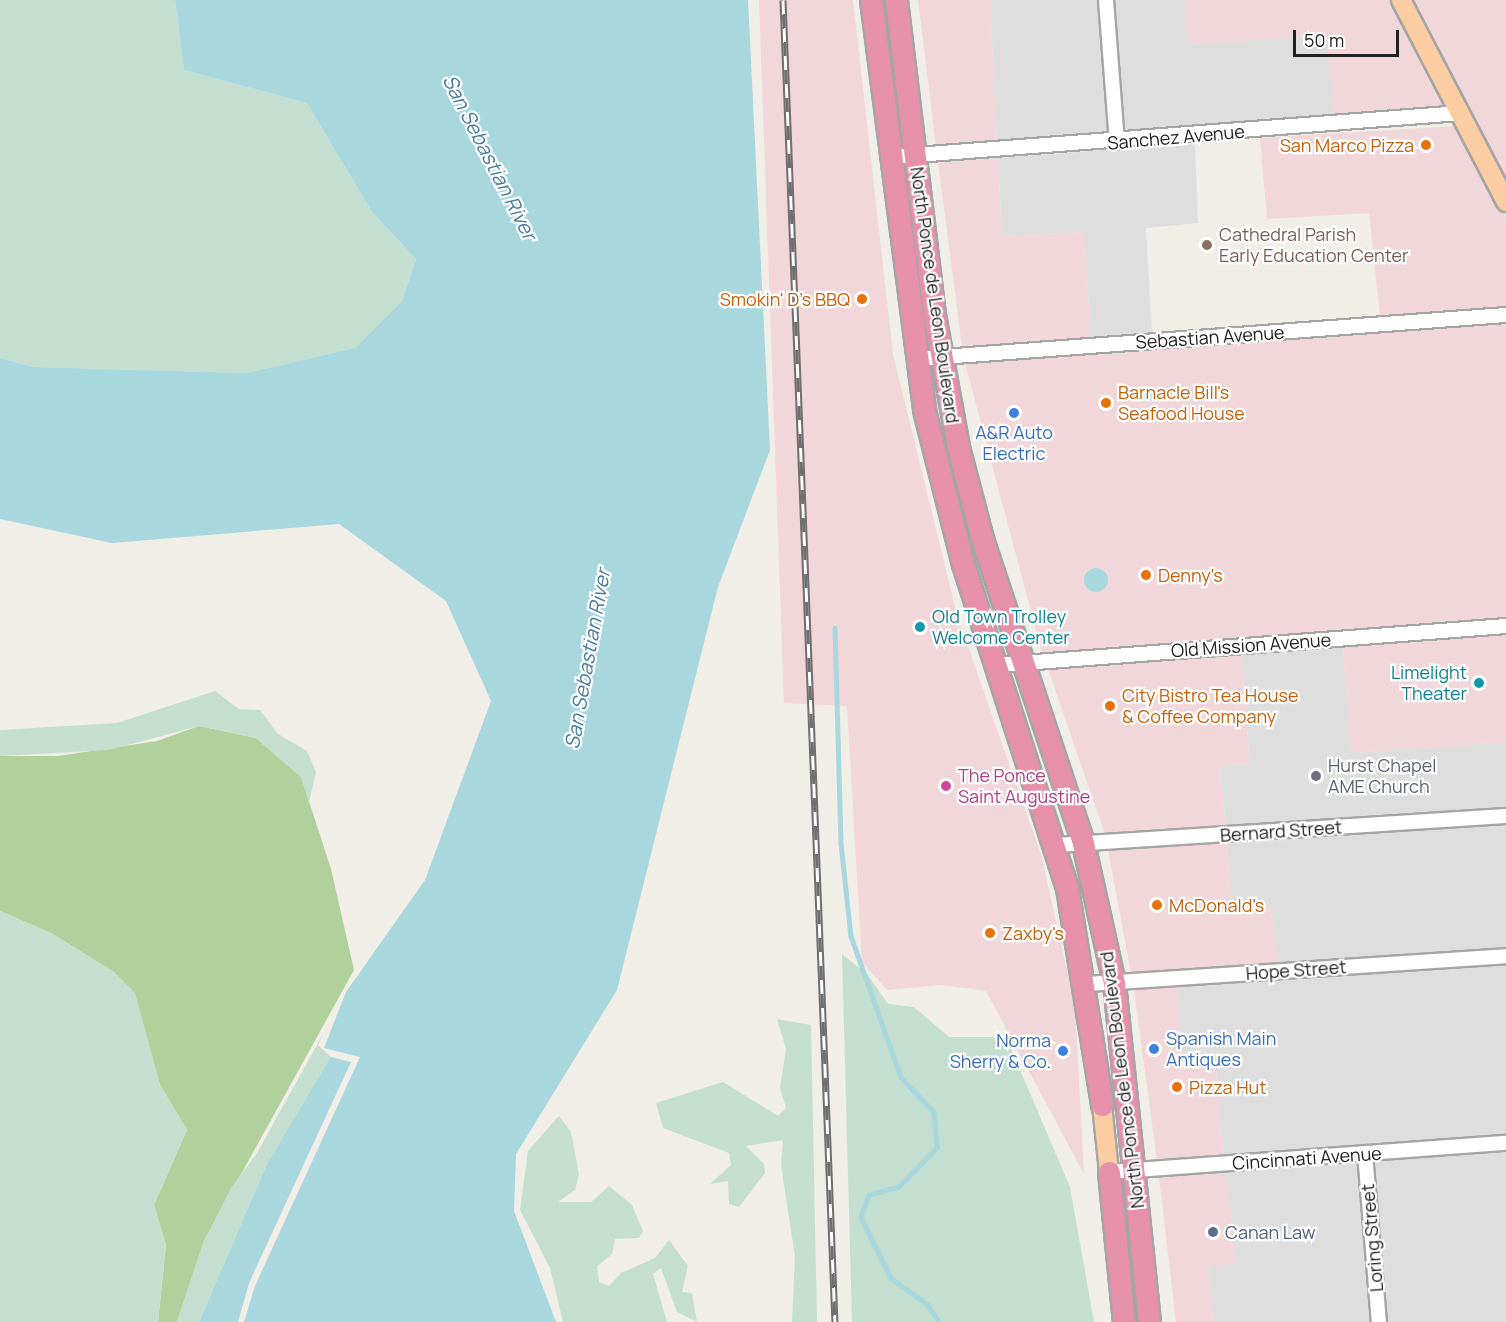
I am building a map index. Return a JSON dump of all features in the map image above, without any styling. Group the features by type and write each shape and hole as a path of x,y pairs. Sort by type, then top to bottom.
{"highway":[{"name":"North Ponce de Leon Boulevard","path":"871,0 915,359 948,512 1056,845 1087,984 1102,1104"},
{"name":"North Ponce de Leon Boulevard","path":"896,0 941,357 980,533 1083,843 1114,983 1149,1322"},
{"name":"North Ponce de Leon Boulevard","path":"1109,1172 1124,1322"}],"main road":[{"path":"1401,0 1506,202"},
{"name":"North Ponce de Leon Boulevard","path":"1102,1104 1109,1172"}],"street":[{"path":"1106,0 1117,142"},
{"name":"Sanchez Avenue","path":"890,157 1117,142 1461,113"},
{"name":"Sebastian Avenue","path":"915,359 1506,315"},
{"name":"Old Mission Avenue","path":"997,664 1506,626"},
{"name":"Bernard Street","path":"1056,845 1506,816"},
{"name":"Hope Street","path":"1087,984 1506,956"},
{"name":"Cincinnati Avenue","path":"1109,1172 1506,1143"},
{"name":"Loring Street","path":"1365,1153 1379,1322"}],"shaded area":[{"path":"759,0 853,0 893,354 957,615 1041,855 1075,1005 1084,1174 986,991 941,985 887,990 862,962 847,706 784,703"},
{"path":"918,0 990,0 997,142 936,146"},
{"path":"990,0 1099,0 1109,134 997,142"},
{"path":"1114,0 1186,0 1188,44 1326,35 1335,115 1123,133"},
{"path":"1186,0 1392,0 1450,109 1335,115 1326,35 1187,44"},
{"path":"1409,0 1506,0 1506,185 1469,109"},
{"path":"1458,126 1506,218 1506,307 1380,316 1369,213 1267,219 1260,138"},
{"path":"1195,143 1198,223 1146,228 1152,333 1091,337 1084,232 1002,236 998,158"},
{"path":"998,158 1002,236 1084,232 1091,337 962,347 938,162"},
{"path":"1506,323 1506,617 1042,653 965,363"},
{"path":"1506,634 1506,742 1351,753 1343,646"},
{"path":"1343,646 1351,753 1506,742 1506,807 1226,826 1220,767 1250,764 1241,654"},
{"path":"1241,654 1250,764 1220,767 1226,826 1105,834 1048,669"},
{"path":"1506,824 1506,948 1279,963 1270,906 1231,908 1227,843"},
{"path":"1227,843 1231,907 1270,906 1279,963 1131,973 1108,850"},
{"path":"1506,964 1506,1135 1224,1155 1215,1061 1181,1062 1177,987"},
{"path":"1177,987 1181,1062 1215,1061 1224,1155 1157,1161 1134,990"},
{"path":"1506,1151 1506,1322 1386,1322 1373,1161"},
{"path":"1359,1162 1372,1322 1213,1322 1208,1266 1238,1263 1225,1172"},
{"path":"1225,1172 1238,1263 1208,1267 1213,1322 1176,1322 1159,1177"}],"green space":[{"path":"0,0 175,0 184,70 307,103 372,212 416,259 402,301 355,348 246,373 33,367 0,358"},
{"path":"215,691 239,709 260,710 278,734 307,751 316,772 309,802 301,777 256,738 199,726 109,750 0,756 0,730 117,723"},
{"path":"199,726 256,738 301,777 331,869 354,970 204,1241 177,1322 158,1322 166,1245 154,1205 187,1130 160,1085 141,1016 114,972 51,933 0,911 0,756 58,756 157,741"},
{"path":"0,911 51,933 114,972 135,993 160,1085 187,1130 154,1205 166,1245 158,1322 0,1322"},
{"path":"842,954 868,975 888,1004 914,1007 949,1037 992,1037 1009,1044 1070,1187 1094,1322 852,1322"},
{"path":"777,1019 811,1025 817,1322 792,1322 795,1257 781,1165 783,1140 746,1146 764,1164 765,1173 739,1207 729,1204 728,1181 710,1184 731,1165 729,1153 663,1128 656,1103 723,1082 778,1116 786,1108 780,1088 786,1049"},
{"path":"323,1034 318,1045 331,1057 329,1063 266,1166 199,1322 177,1322 204,1241 231,1188 257,1153"},
{"path":"559,1116 571,1132 579,1174 575,1190 558,1202 591,1202 609,1186 632,1205 643,1231 639,1238 615,1239 612,1254 597,1266 599,1282 609,1286 621,1273 655,1258 669,1240 688,1266 682,1292 692,1293 697,1322 677,1312 661,1268 653,1274 667,1322 563,1322 550,1268 520,1210 528,1151"}],"water":[{"name":"San Sebastian River","path":"175,0 748,0 770,450 718,587 617,990 516,1154 514,1211 556,1322 244,1322 255,1286 360,1057 324,1048 346,992 425,880 491,701 446,601 339,524 112,543 0,519 0,358 33,367 246,373 355,348 402,301 416,259 372,212 307,103 184,70"},
{"path":"1172,389 1173,399 1141,402 1140,391"},
{"path":"1096,568 1104,572 1108,580 1104,588 1096,592 1088,588 1084,580 1088,572"},
{"path":"331,1057 351,1062 249,1283 238,1322 199,1322 266,1166"}],"waterway":[{"path":"835,628 841,843 851,936 901,1077 934,1112 937,1148 899,1187 869,1195 861,1217 891,1278 927,1304 939,1322"}],"railway":[{"path":"783,0 835,1322"}],"place":[{"name":"San Marco Pizza","path":"1426,145"},
{"name":"Cathedral Parish Early Education Center","path":"1207,245"},
{"name":"Smokin' D's BBQ","path":"862,299"},
{"name":"Barnacle Bill's Seafood House","path":"1106,403"},
{"name":"A&R Auto Electric","path":"1014,413"},
{"name":"Denny's","path":"1146,575"},
{"name":"Old Town Trolley Welcome Center","path":"920,627"},
{"name":"Limelight Theater","path":"1479,683"},
{"name":"City Bistro Tea House & Coffee Company","path":"1110,706"},
{"name":"Hurst Chapel AME Church","path":"1316,776"},
{"name":"The Ponce Saint Augustine","path":"946,786"},
{"name":"McDonald's","path":"1157,905"},
{"name":"Zaxby's","path":"990,933"},
{"name":"Spanish Main Antiques","path":"1154,1049"},
{"name":"Norma Sherry & Co.","path":"1063,1051"},
{"name":"Pizza Hut","path":"1177,1087"},
{"name":"Canan Law","path":"1213,1232"}]}
